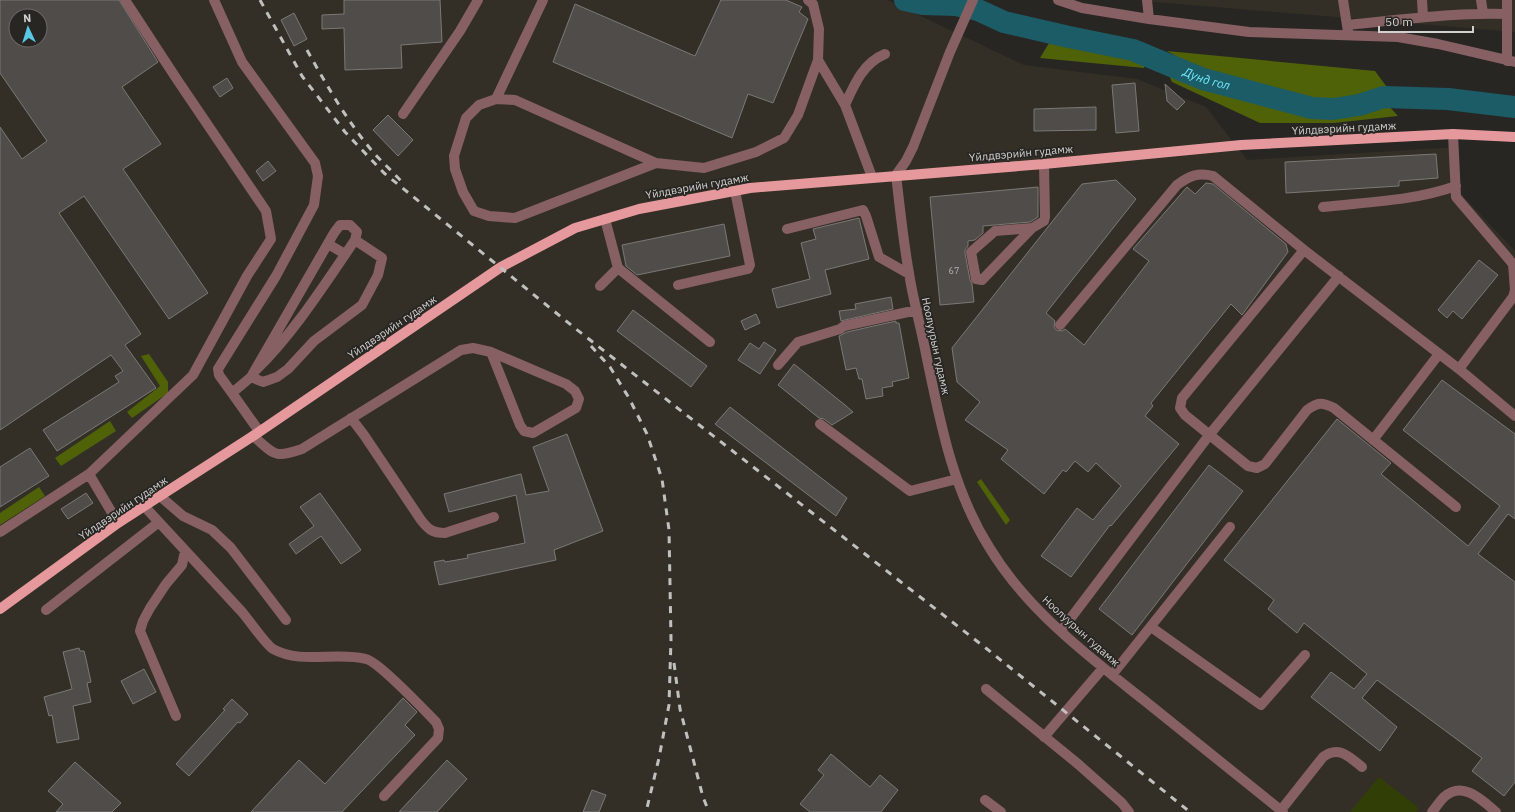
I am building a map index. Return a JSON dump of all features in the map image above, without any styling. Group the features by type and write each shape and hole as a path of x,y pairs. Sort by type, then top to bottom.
{"main road":[{"name":"Yйлдвэрийн гудамж","path":"0,609 118,524 256,434 501,267 575,228 605,218 639,209 750,188 872,177 1044,164 1241,146 1453,134 1515,137"}],"street":[{"path":"0,532 89,474 193,375 247,276 271,238 266,211 125,0"},
{"path":"214,0 242,62 315,163 318,176 314,205 276,276 218,369 219,375 232,392 256,434 274,454 285,455 302,449 461,350 473,348 491,352 566,384 575,391 579,399 579,404 576,408 533,433 524,431 520,425 491,352"},
{"path":"403,114 460,32 478,0"},
{"path":"496,99 543,0"},
{"path":"656,163 515,218 489,216 474,211 463,192 455,169 454,156 466,118 479,105 496,99 515,100 656,163 704,168 756,152 784,138 798,115 818,60 819,29 813,4 808,0"},
{"path":"896,175 904,165 913,147 950,52 973,0"},
{"path":"1058,0 1082,8 1149,20 1249,32 1398,37 1438,44 1511,61 1507,0"},
{"path":"1147,0 1149,20"},
{"path":"1343,0 1348,36"},
{"path":"1422,0 1423,17"},
{"path":"1481,0 1484,13"},
{"path":"1347,25 1423,17 1484,13 1507,14"},
{"path":"845,105 858,77 877,58 885,54"},
{"path":"818,60 845,105 872,177"},
{"path":"1453,134 1456,197 1513,264 1515,290 1513,297 1459,369"},
{"path":"1032,228 995,231 971,252 976,279 982,280 1032,228 1044,222 1046,217 1044,164"},
{"path":"1060,325 1176,185 1195,174 1204,174 1213,176 1304,250 1459,369 1515,416"},
{"name":"Ноолуурын гудамж","path":"896,175 909,274 938,415 951,465 970,513 989,548 1011,578 1037,608 1061,631 1103,668 1282,811"},
{"path":"1323,207 1421,196 1440,192 1456,186"},
{"path":"678,285 748,269 750,265 735,191"},
{"path":"787,229 863,210 879,257 909,274"},
{"path":"605,218 618,268 710,342"},
{"path":"232,392 253,374 269,357 303,315 355,240 357,232 350,225 340,225 334,233 253,374"},
{"path":"253,374 263,382 277,377 288,369 314,341 362,305 378,275 382,258 355,240"},
{"path":"328,244 345,254"},
{"path":"1304,250 1182,398 1180,408 1186,415 1248,466 1257,468 1265,464 1307,410 1314,405 1324,403 1334,408 1456,507"},
{"path":"600,286 618,268"},
{"path":"1061,631 1210,434 1339,276"},
{"path":"778,365 798,342 840,329 844,326 917,310"},
{"path":"1373,440 1439,354"},
{"path":"350,418 364,435 429,531 445,534 494,517"},
{"path":"820,424 910,491 957,479"},
{"path":"89,474 118,524"},
{"path":"161,497 183,516 212,530 231,548 286,620"},
{"path":"145,507 243,613 272,649 289,656 304,658 341,656 368,659 384,671 436,722 439,729 438,738 384,796"},
{"path":"46,610 159,522"},
{"path":"1112,675 1230,527"},
{"path":"176,716 140,631 143,621 150,608 166,584 182,565 185,551"},
{"path":"1151,626 1261,705 1305,655"},
{"path":"1044,737 1103,668"},
{"path":"986,689 1078,764 1116,798 1129,812"},
{"path":"1282,811 1323,757 1328,753 1342,753 1362,767"},
{"path":"1432,812 1445,797 1453,792 1465,791 1474,794 1496,812"},
{"path":"985,800 1001,812"}],"shaded area":[{"path":"0,0 887,0 1024,65 1137,79 1206,107 1247,160 1458,147 1461,194 1515,251 1515,812 0,812"},
{"path":"1140,0 1515,0 1515,32 1143,1"}],"green space":[{"path":"1049,43 1100,48 1146,60 1144,68 1040,58"},
{"path":"1167,51 1375,71 1389,90 1338,102 1304,101 1202,71"},
{"path":"1167,71 1199,83 1300,109 1341,112 1386,103 1398,116 1334,123 1260,123 1172,82"},
{"path":"149,354 168,382 168,393 132,418 127,412 160,386 141,356"},
{"path":"110,421 116,431 61,466 55,458"},
{"path":"981,479 1010,520 1006,525 977,482"},
{"path":"39,487 45,496 0,525 0,513"},
{"path":"1379,777 1419,808 1416,812 1350,812"}],"building":[{"path":"0,0 119,0 158,62 122,87 161,144 123,169 208,293 169,319 84,196 59,213 141,334 125,345 156,388 57,451 43,430 119,382 115,376 123,371 111,355 0,430 0,127 22,159 47,141 0,73"},
{"path":"344,0 440,0 442,42 401,45 402,68 345,70 344,28 322,29 322,15 344,14"},
{"path":"721,0 786,0 802,7 799,12 808,19 773,103 748,94 732,138 553,62 575,4 695,56"},
{"path":"294,13 307,39 294,46 281,20"},
{"path":"227,78 233,88 220,97 213,87"},
{"path":"1135,83 1139,131 1116,133 1112,85"},
{"path":"1165,84 1185,102 1177,110 1167,101"},
{"path":"1096,107 1096,130 1034,131 1034,109"},
{"path":"388,115 413,140 398,156 373,130"},
{"path":"1436,154 1438,178 1399,181 1399,186 1286,193 1285,162"},
{"path":"268,161 276,171 263,181 256,171"},
{"path":"1116,180 1136,199 1046,313 1055,321 1054,327 1056,330 1062,331 1065,329 1084,345 1149,261 1133,249 1187,187 1195,194 1206,183 1213,184 1286,244 1288,252 1242,315 1231,304 1151,403 1153,406 1145,416 1179,444 1111,526 1110,525 1071,577 1041,556 1077,508 1093,520 1121,486 1096,463 1088,472 1075,461 1066,472 1063,470 1044,494 1001,459 1008,450 965,420 980,402 957,382 952,348 1082,184"},
{"path":"1038,187 1038,217 1030,222 983,226 983,233 975,240 968,241 968,246 965,253 972,284 974,302 940,305 930,197"},
{"path":"859,218 869,259 825,270 831,294 777,308 772,289 810,279 801,243 816,239 813,229"},
{"path":"724,224 730,256 637,275 626,266 622,245"},
{"path":"1479,260 1498,275 1462,319 1453,311 1447,318 1438,310"},
{"path":"891,297 893,309 841,321 839,311 856,309 855,304"},
{"path":"633,310 707,366 691,387 617,331"},
{"path":"756,314 760,323 745,330 741,321"},
{"path":"896,321 896,323 899,323 909,378 892,382 893,386 882,388 883,396 866,399 862,379 859,379 856,368 846,370 839,336 847,332"},
{"path":"764,342 776,350 760,374 738,360 750,343 759,349"},
{"path":"794,364 853,412 832,425 824,419 819,418 778,385"},
{"path":"1442,380 1515,434 1515,519 1508,514 1478,554 1515,582 1515,782 1504,796 1472,771 1482,758 1377,680 1362,698 1397,727 1380,751 1311,697 1331,672 1354,689 1367,674 1304,623 1297,633 1268,609 1274,600 1224,560 1337,419 1391,463 1381,474 1468,546 1500,506 1403,430"},
{"path":"730,407 847,498 836,516 715,424"},
{"path":"567,434 603,531 554,550 556,560 439,585 434,562 444,560 445,562 468,558 467,555 525,543 516,495 449,512 444,494 521,474 526,495 549,491 533,447"},
{"path":"30,448 49,476 0,507 0,467"},
{"path":"1209,465 1243,491 1132,635 1099,609"},
{"path":"86,493 93,503 68,519 61,509"},
{"path":"320,493 361,550 341,564 321,536 296,554 289,544 314,526 300,507"},
{"path":"79,648 80,651 84,651 86,659 91,682 87,683 91,702 73,706 79,739 57,743 52,715 49,716 44,697 72,689 63,652"},
{"path":"144,669 156,692 133,704 121,681"},
{"path":"403,698 417,712 405,725 415,735 342,812 251,812 299,760 325,784"},
{"path":"232,699 248,714 240,723 238,722 189,776 176,764 225,710 223,709"},
{"path":"831,754 870,787 880,775 898,790 881,812 810,812 800,804 824,775 818,770"},
{"path":"447,760 467,779 437,812 399,812"},
{"path":"75,762 121,803 112,812 56,812 63,804 48,791"},
{"path":"592,790 606,795 599,812 583,812"}],"waterway":[{"name":"Дунд гол","path":"905,0 923,4 956,5 978,10 1004,22 1133,50 1203,79 1312,108 1333,109 1359,105 1384,97 1448,99 1515,107"}],"railway":[{"path":"260,0 302,76 345,132 384,173 576,329 987,649 1190,812"},
{"path":"307,50 346,116 373,152 401,181"},
{"path":"591,346 610,367 629,398 647,434 662,479 669,530 671,639 669,705 659,758 646,812"},
{"path":"674,663 680,709 703,797 709,812"}]}
